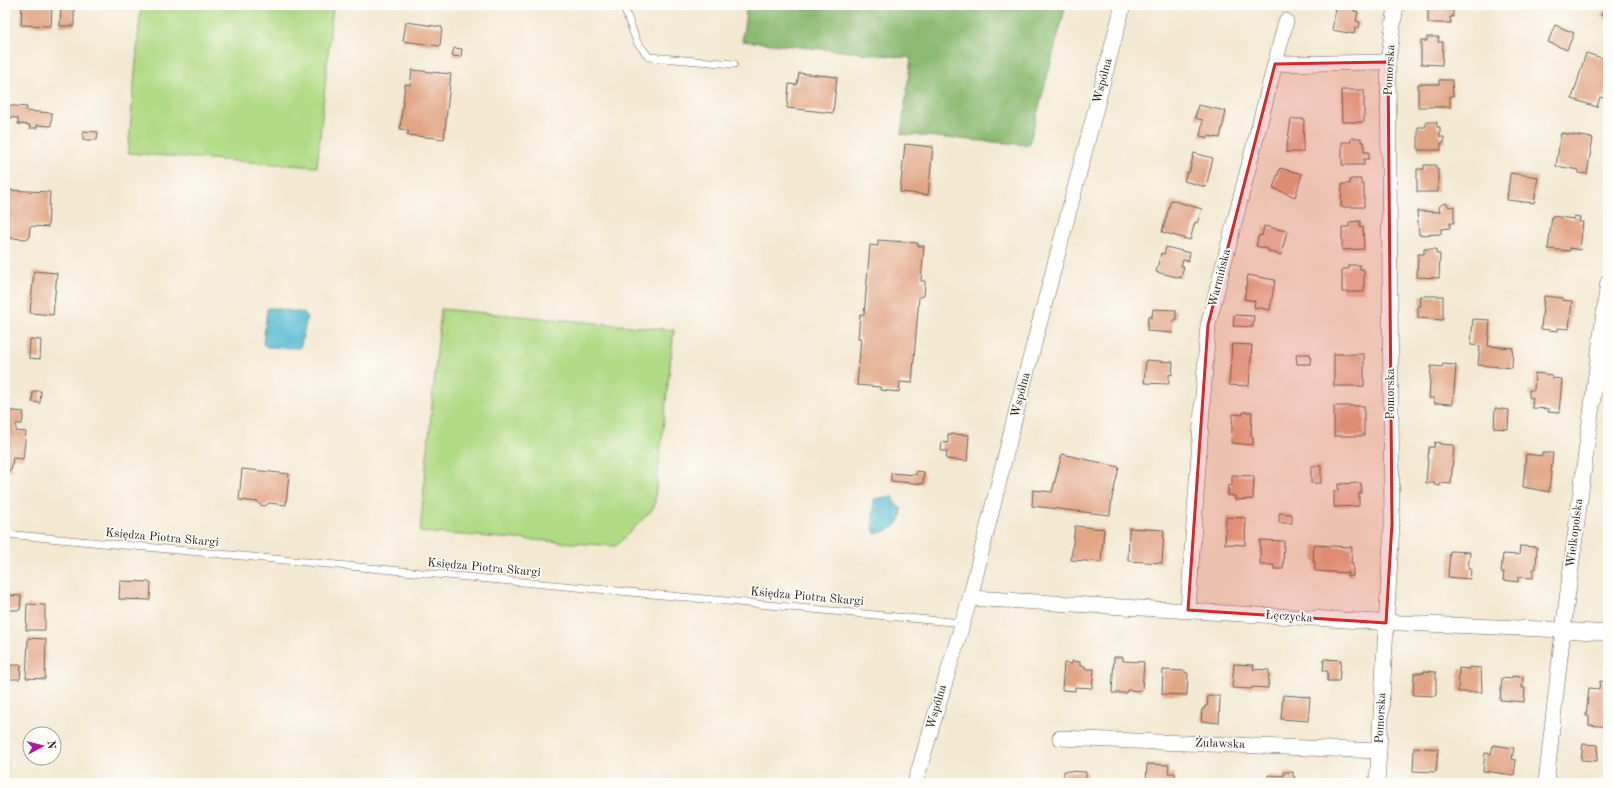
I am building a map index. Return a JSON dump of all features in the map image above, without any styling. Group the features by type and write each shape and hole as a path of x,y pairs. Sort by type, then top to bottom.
{"street":[{"name":"Wspólna","path":"915,783 970,598 1019,401 1123,5"},
{"name":"Pomorska","path":"1377,783 1392,524 1388,62 1396,5"},
{"name":"Warmińska","path":"1188,610 1208,325 1286,21"},
{"path":"1275,64 1388,62"},
{"name":"Wielkopolska","path":"1546,783 1563,630 1608,282"},
{"name":"Łęczycka","path":"970,598 1608,633"},
{"name":"Żuławska","path":"1060,738 1379,751"}],"lane":[{"path":"623,5 637,42 649,57 734,64"},
{"name":"Księdza Piotra Skargi","path":"5,534 962,623"}],"highlighted area":[{"path":"1388,62 1392,524 1386,623 1188,610 1208,325 1275,64"}],"green space":[{"path":"141,5 333,5 317,167 128,153"},
{"path":"747,5 1028,5 1065,9 1029,145 901,134 911,58 742,41"},
{"path":"441,309 674,330 654,508 616,546 420,532"}],"water":[{"path":"271,308 304,313 307,317 299,348 267,347 263,344 267,309"},
{"path":"893,496 895,504 902,508 900,520 894,527 875,534 873,521 874,499"}],"building":[{"path":"22,5 52,6 51,26 21,25"},
{"path":"61,5 74,5 74,26 60,26"},
{"path":"1344,5 1355,6 1354,11 1358,12 1356,21 1360,22 1359,28 1355,27 1354,34 1332,30 1336,8 1344,9"},
{"path":"1428,5 1451,5 1453,17 1450,17 1451,23 1428,23"},
{"path":"1608,6 1608,20 1601,15"},
{"path":"406,22 442,27 440,46 403,41"},
{"path":"1555,25 1574,33 1567,50 1548,42"},
{"path":"1427,37 1439,37 1438,42 1443,42 1442,65 1421,64 1421,41 1427,41"},
{"path":"454,48 462,49 461,57 452,56"},
{"path":"1586,53 1608,60 1608,86 1604,98 1600,97 1597,107 1572,99"},
{"path":"412,70 451,74 444,139 408,135 408,130 400,129 405,84 410,85"},
{"path":"799,73 837,77 833,113 787,108 789,84 797,85"},
{"path":"1439,80 1452,80 1453,96 1450,96 1450,107 1418,107 1418,84 1439,84"},
{"path":"1341,90 1364,90 1364,122 1342,122"},
{"path":"5,105 27,107 26,111 52,113 51,126 37,125 37,128 29,128 30,125 18,124 18,118 5,117"},
{"path":"1198,105 1226,111 1220,138 1200,136 1203,120 1195,118"},
{"path":"1291,119 1304,119 1303,152 1286,152"},
{"path":"1426,122 1437,122 1437,127 1440,127 1440,137 1444,137 1444,143 1441,143 1441,150 1418,150 1418,127 1426,127"},
{"path":"83,131 98,132 97,140 83,140"},
{"path":"1561,133 1593,138 1587,174 1579,173 1579,170 1556,166"},
{"path":"1351,138 1361,138 1361,142 1364,142 1364,152 1369,152 1369,159 1364,159 1364,165 1342,165 1342,142 1351,142"},
{"path":"905,144 933,147 928,195 900,192"},
{"path":"1194,153 1213,158 1206,187 1184,181 1187,172 1189,173"},
{"path":"1424,165 1436,165 1436,169 1438,169 1438,192 1417,192 1417,169 1424,169"},
{"path":"1280,168 1302,174 1295,197 1273,188"},
{"path":"1510,173 1538,177 1534,203 1507,200"},
{"path":"1350,179 1361,179 1361,184 1364,184 1364,207 1341,207 1342,184 1350,184"},
{"path":"5,190 50,192 48,227 30,226 29,239 5,238"},
{"path":"1171,200 1202,209 1197,223 1195,222 1190,240 1162,232"},
{"path":"1446,203 1449,207 1454,206 1454,223 1450,223 1450,228 1441,229 1441,234 1419,235 1417,211 1440,212 1439,207"},
{"path":"1552,216 1574,219 1574,216 1580,217 1579,222 1583,222 1580,250 1570,248 1570,251 1548,249"},
{"path":"1360,221 1360,227 1363,226 1364,249 1342,250 1342,227 1349,227 1349,222"},
{"path":"1264,226 1287,231 1281,255 1268,251 1268,249 1256,246 1259,235 1262,236"},
{"path":"878,240 918,243 918,246 924,246 921,281 925,281 924,296 919,297 912,383 900,382 899,392 880,390 880,387 857,385 861,338 858,338 860,314 864,315 870,245 878,246"},
{"path":"1166,247 1190,253 1188,261 1183,260 1181,266 1184,266 1181,278 1156,272 1161,253 1164,254"},
{"path":"1424,249 1436,249 1436,254 1440,254 1439,278 1417,277 1418,254 1424,254"},
{"path":"1349,265 1360,265 1360,269 1364,269 1364,292 1342,292 1342,269 1349,269"},
{"path":"34,271 57,273 53,315 30,313"},
{"path":"1248,275 1275,280 1270,310 1254,307 1255,301 1244,299"},
{"path":"1420,296 1443,296 1443,320 1418,318 1418,306 1421,306"},
{"path":"1544,296 1563,298 1562,300 1572,301 1569,329 1558,328 1558,331 1541,329"},
{"path":"1153,309 1176,310 1176,320 1173,320 1172,333 1147,331 1148,317 1152,317"},
{"path":"1234,315 1254,316 1253,327 1233,326"},
{"path":"1473,319 1490,320 1488,346 1513,348 1512,368 1478,365 1480,346 1471,345"},
{"path":"30,339 41,340 40,359 29,358"},
{"path":"1232,344 1252,345 1249,386 1229,385"},
{"path":"1296,354 1310,354 1311,364 1297,364"},
{"path":"1334,354 1364,354 1364,386 1334,386"},
{"path":"1146,360 1173,362 1172,375 1169,374 1169,384 1144,383"},
{"path":"1443,364 1456,365 1453,404 1434,403 1434,398 1429,398 1431,366 1442,367"},
{"path":"1535,373 1552,375 1552,378 1562,379 1559,413 1548,412 1549,409 1532,408 1533,398 1529,397 1529,390 1534,390"},
{"path":"33,391 41,391 40,403 32,402"},
{"path":"1334,406 1364,406 1364,436 1334,436"},
{"path":"1495,408 1509,410 1508,429 1494,428"},
{"path":"5,410 24,412 22,424 16,424 16,431 26,432 23,459 13,458 11,470 5,470"},
{"path":"1243,412 1252,412 1251,436 1253,436 1253,445 1231,443 1233,414 1243,415"},
{"path":"948,434 969,435 967,461 946,459 947,451 941,451 942,442 948,443"},
{"path":"1435,442 1454,445 1451,484 1440,483 1440,486 1434,485 1435,483 1426,483 1429,447 1434,447"},
{"path":"1542,453 1553,453 1549,492 1523,487 1526,454 1542,456"},
{"path":"1062,454 1119,467 1110,515 1032,506 1033,490 1052,492"},
{"path":"1311,466 1321,466 1321,483 1311,483"},
{"path":"242,469 289,474 286,505 269,503 265,506 260,505 258,502 239,500"},
{"path":"916,471 924,472 923,484 891,481 891,473 916,475"},
{"path":"1232,475 1254,476 1253,499 1235,500 1235,496 1228,495 1228,485 1232,486"},
{"path":"1361,483 1362,493 1359,493 1359,506 1334,507 1334,491 1338,491 1338,484"},
{"path":"1279,513 1292,514 1292,523 1279,523"},
{"path":"1226,517 1246,518 1245,545 1225,544"},
{"path":"1075,526 1104,529 1101,562 1071,560"},
{"path":"1129,528 1164,530 1162,563 1128,561"},
{"path":"1260,540 1284,541 1283,569 1274,569 1274,565 1260,565"},
{"path":"1314,545 1352,547 1351,563 1353,563 1353,576 1347,576 1348,573 1315,571 1315,562 1313,562"},
{"path":"1520,546 1537,547 1536,569 1533,569 1533,578 1518,577 1518,582 1503,580 1504,572 1501,572 1503,554 1519,555"},
{"path":"1450,551 1470,552 1468,569 1471,569 1470,579 1448,577"},
{"path":"120,581 151,582 150,600 119,599"},
{"path":"6,595 21,596 20,610 5,610"},
{"path":"27,604 45,605 45,630 26,630"},
{"path":"28,638 46,639 45,679 26,678"},
{"path":"1114,657 1123,657 1123,661 1144,662 1142,691 1127,690 1126,693 1112,693"},
{"path":"1324,659 1341,660 1339,681 1327,681 1328,671 1323,671"},
{"path":"1072,661 1080,662 1080,666 1085,666 1085,669 1094,669 1092,688 1075,687 1075,691 1062,690 1064,663 1072,664"},
{"path":"1234,664 1254,665 1253,669 1269,670 1268,688 1232,688"},
{"path":"6,665 21,665 20,679 6,679"},
{"path":"1469,667 1481,668 1482,692 1458,692 1459,668 1469,669"},
{"path":"1163,670 1185,671 1185,673 1188,673 1187,695 1162,694"},
{"path":"1424,671 1436,672 1436,696 1413,695 1414,673 1424,673"},
{"path":"1512,676 1523,677 1522,688 1525,688 1524,702 1500,700 1502,678 1512,679"},
{"path":"1600,681 1608,682 1608,727 1589,725 1589,716 1586,716 1589,688 1599,689"},
{"path":"1283,695 1310,697 1308,721 1281,719"},
{"path":"1208,696 1220,696 1219,723 1201,721 1202,709 1207,706"},
{"path":"1583,744 1598,745 1597,761 1581,760"},
{"path":"1493,745 1514,748 1512,759 1516,760 1514,775 1483,771 1485,753 1491,754"},
{"path":"1414,747 1438,749 1436,772 1413,771"},
{"path":"5,759 8,759 7,777 5,777"},
{"path":"1147,764 1169,765 1168,773 1175,773 1175,782 1146,783"},
{"path":"1064,771 1086,772 1086,781 1094,781 1094,783 1063,783"},
{"path":"1284,772 1293,772 1295,783 1268,783 1268,775 1284,776"}]}
